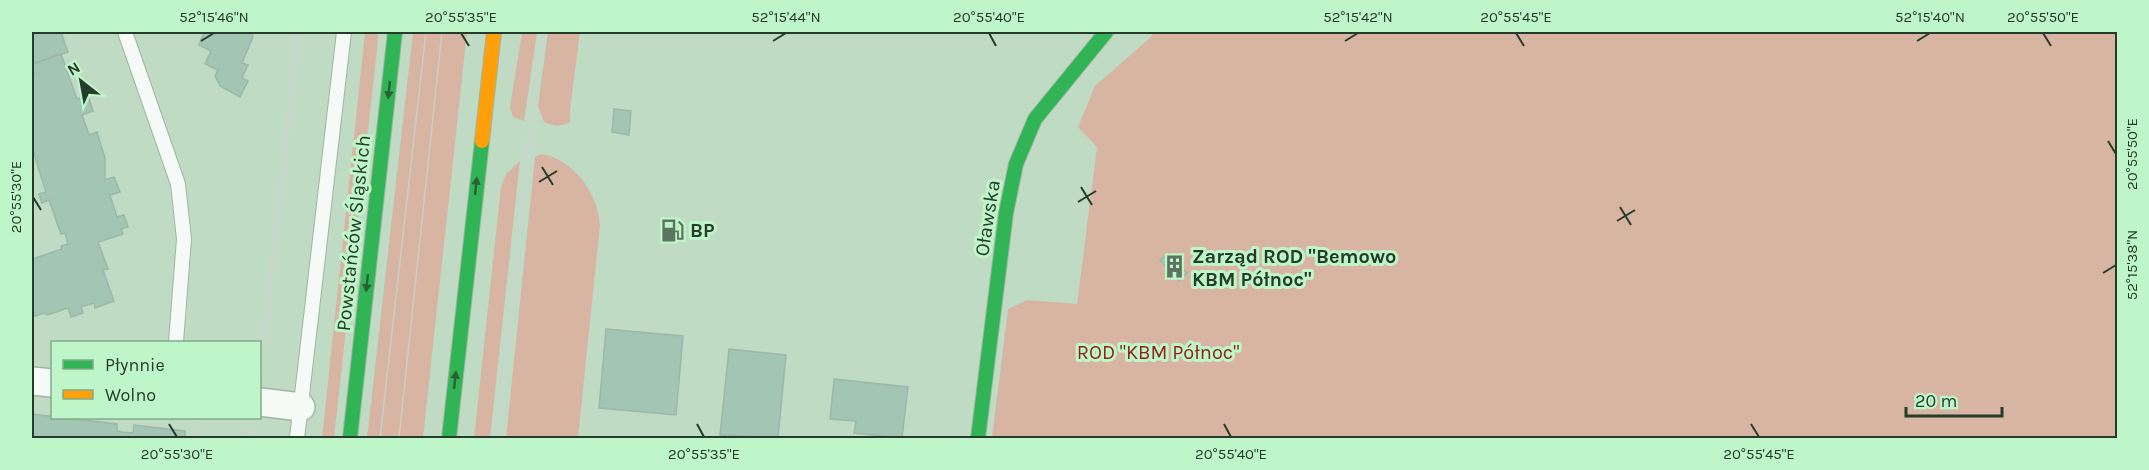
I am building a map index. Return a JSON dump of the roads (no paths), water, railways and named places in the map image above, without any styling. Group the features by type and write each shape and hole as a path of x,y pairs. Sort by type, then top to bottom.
{"main road":[{"name":"Powstańców Śląskich","path":"350,438 395,32"},
{"path":"449,438 494,32"},
{"name":"Oławska","path":"978,438 1006,213 1016,164 1035,119 1106,32"}],"street":[{"path":"32,381 51,382"},
{"path":"261,402 301,407"}],"lane":[{"path":"125,32 178,184 183,239 176,341"},
{"path":"297,438 344,32"}],"tram line":[{"path":"380,438 426,32"},
{"path":"399,438 442,32"}],"place":[{"name":"BP","path":"672,230"},
{"name":"Zarząd ROD \"Bemowo KBM Północ\"","path":"1174,267"}],"park label":[{"name":"ROD \"KBM Północ\"","path":"1158,352"}]}
